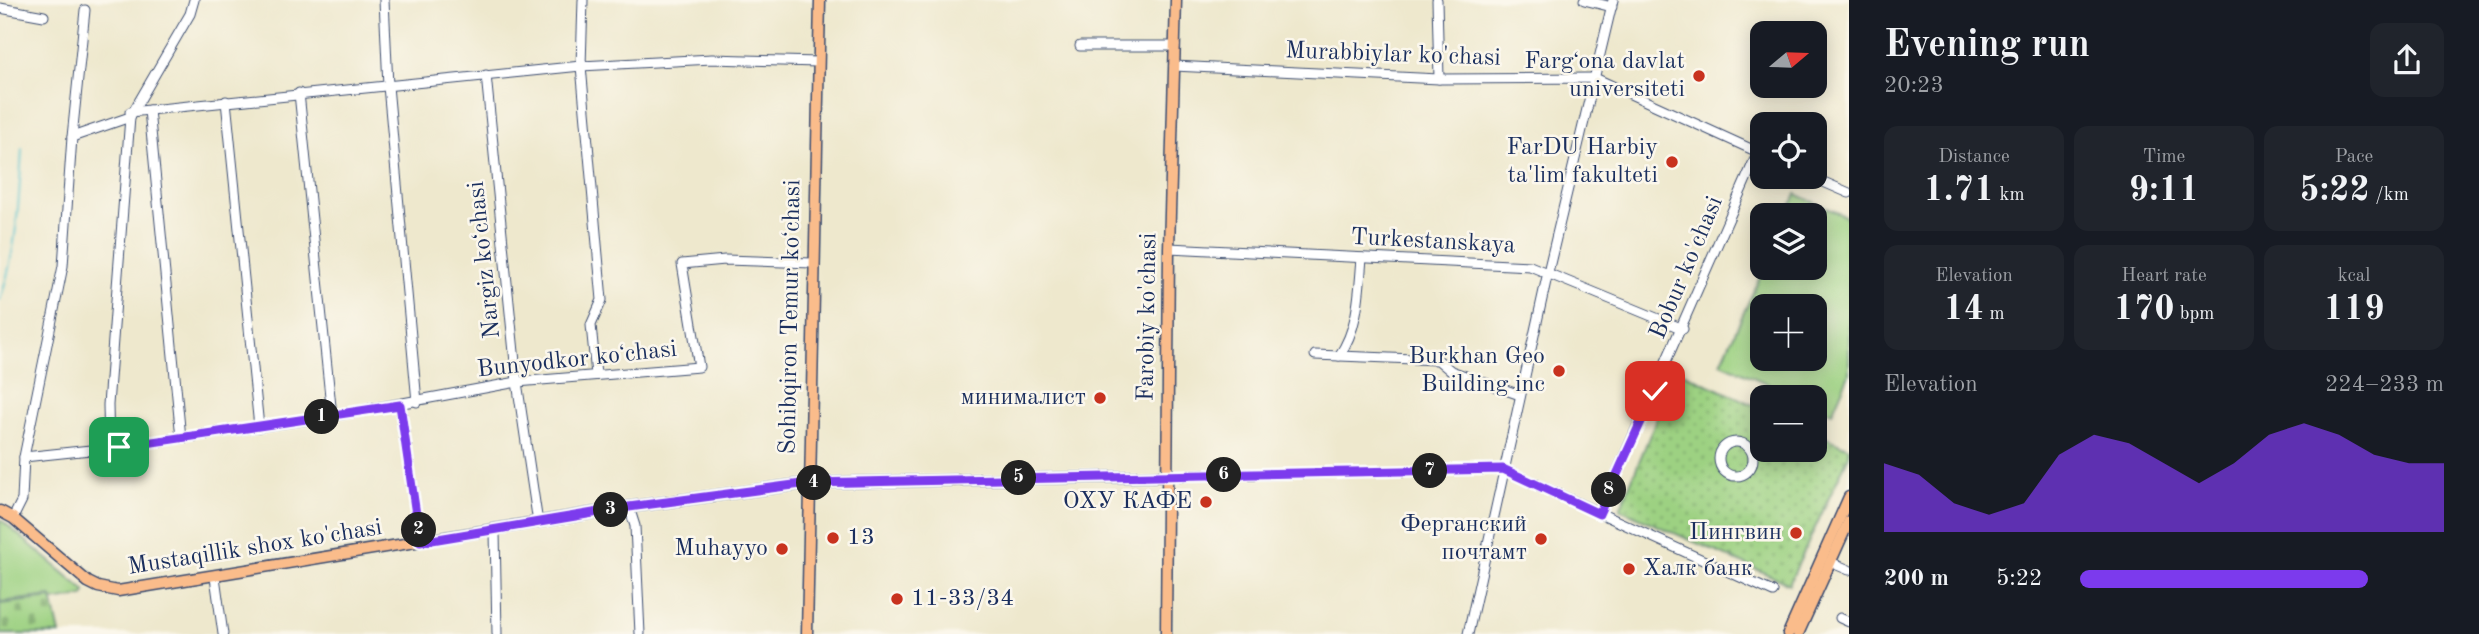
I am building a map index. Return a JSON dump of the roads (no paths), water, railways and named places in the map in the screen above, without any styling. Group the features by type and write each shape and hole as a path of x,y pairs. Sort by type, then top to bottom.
{"main road":[{"name":"Sohibqiron Temur koʻchasi","path":"807,634 812,263 820,0"},
{"name":"Farobiy ko'chasi","path":"1166,634 1169,248 1176,0"},
{"name":"Mustaqillik shox ko'chasi","path":"0,511 13,518 67,566 99,587 118,591 629,507 809,483 1168,475"},
{"path":"1788,634 1849,497"},
{"path":"1798,634 1849,521"}],"street":[{"path":"109,448 108,405 130,115 190,14 194,0"},
{"path":"384,0 388,86 417,402"},
{"path":"583,0 582,66 602,300 591,326 596,375"},
{"path":"1437,0 1439,79"},
{"path":"1468,634 1548,272 1612,4 1584,0"},
{"path":"0,8 44,16"},
{"path":"13,518 22,500 23,457 63,266 85,10"},
{"path":"1080,47 1175,46"},
{"path":"72,137 149,110 299,93 582,66 712,59 818,62"},
{"name":"Murabbiylar ko'chasi","path":"1174,66 1439,79 1595,78 1750,148"},
{"name":"Nargiz koʻchasi","path":"486,75 517,382 538,523"},
{"path":"299,93 332,416"},
{"path":"226,101 259,427"},
{"path":"149,110 181,438"},
{"name":"Bobur ko'chasi","path":"1599,514 1750,176"},
{"path":"1827,183 1849,193"},
{"name":"Turkestanskaya","path":"1169,248 1530,266 1683,329"},
{"path":"1339,356 1347,344 1356,318 1362,258"},
{"name":"Bunyodkor koʻchasi","path":"23,457 109,448 332,416 517,382 699,367 682,264 725,260 812,263"},
{"path":"1315,355 1438,360 1451,370 1520,395"},
{"path":"400,405 420,542"},
{"name":"Mustaqillik shox ko'chasi","path":"1168,475 1503,469 1773,592"},
{"path":"629,507 635,526 640,634"},
{"path":"495,531 497,634"},
{"path":"1830,562 1849,570"},
{"path":"215,577 223,634"}],"waterway":[{"path":"0,300 14,244 22,148"}],"place":[{"name":"Fargʻona davlat universiteti","path":"1699,76"},
{"name":"FarDU Harbiy ta'lim fakulteti","path":"1672,162"},
{"name":"Burkhan Geo Building inc","path":"1559,371"},
{"name":"минималист","path":"1100,398"},
{"name":"ОХУ КАФЕ","path":"1206,502"},
{"name":"Пингвин","path":"1796,533"},
{"name":"13","path":"833,538"},
{"name":"Ферганский почтамт","path":"1541,539"},
{"name":"Muhayyo","path":"782,549"},
{"name":"Халк банк","path":"1629,569"},
{"name":"11-33/34","path":"897,599"}]}
